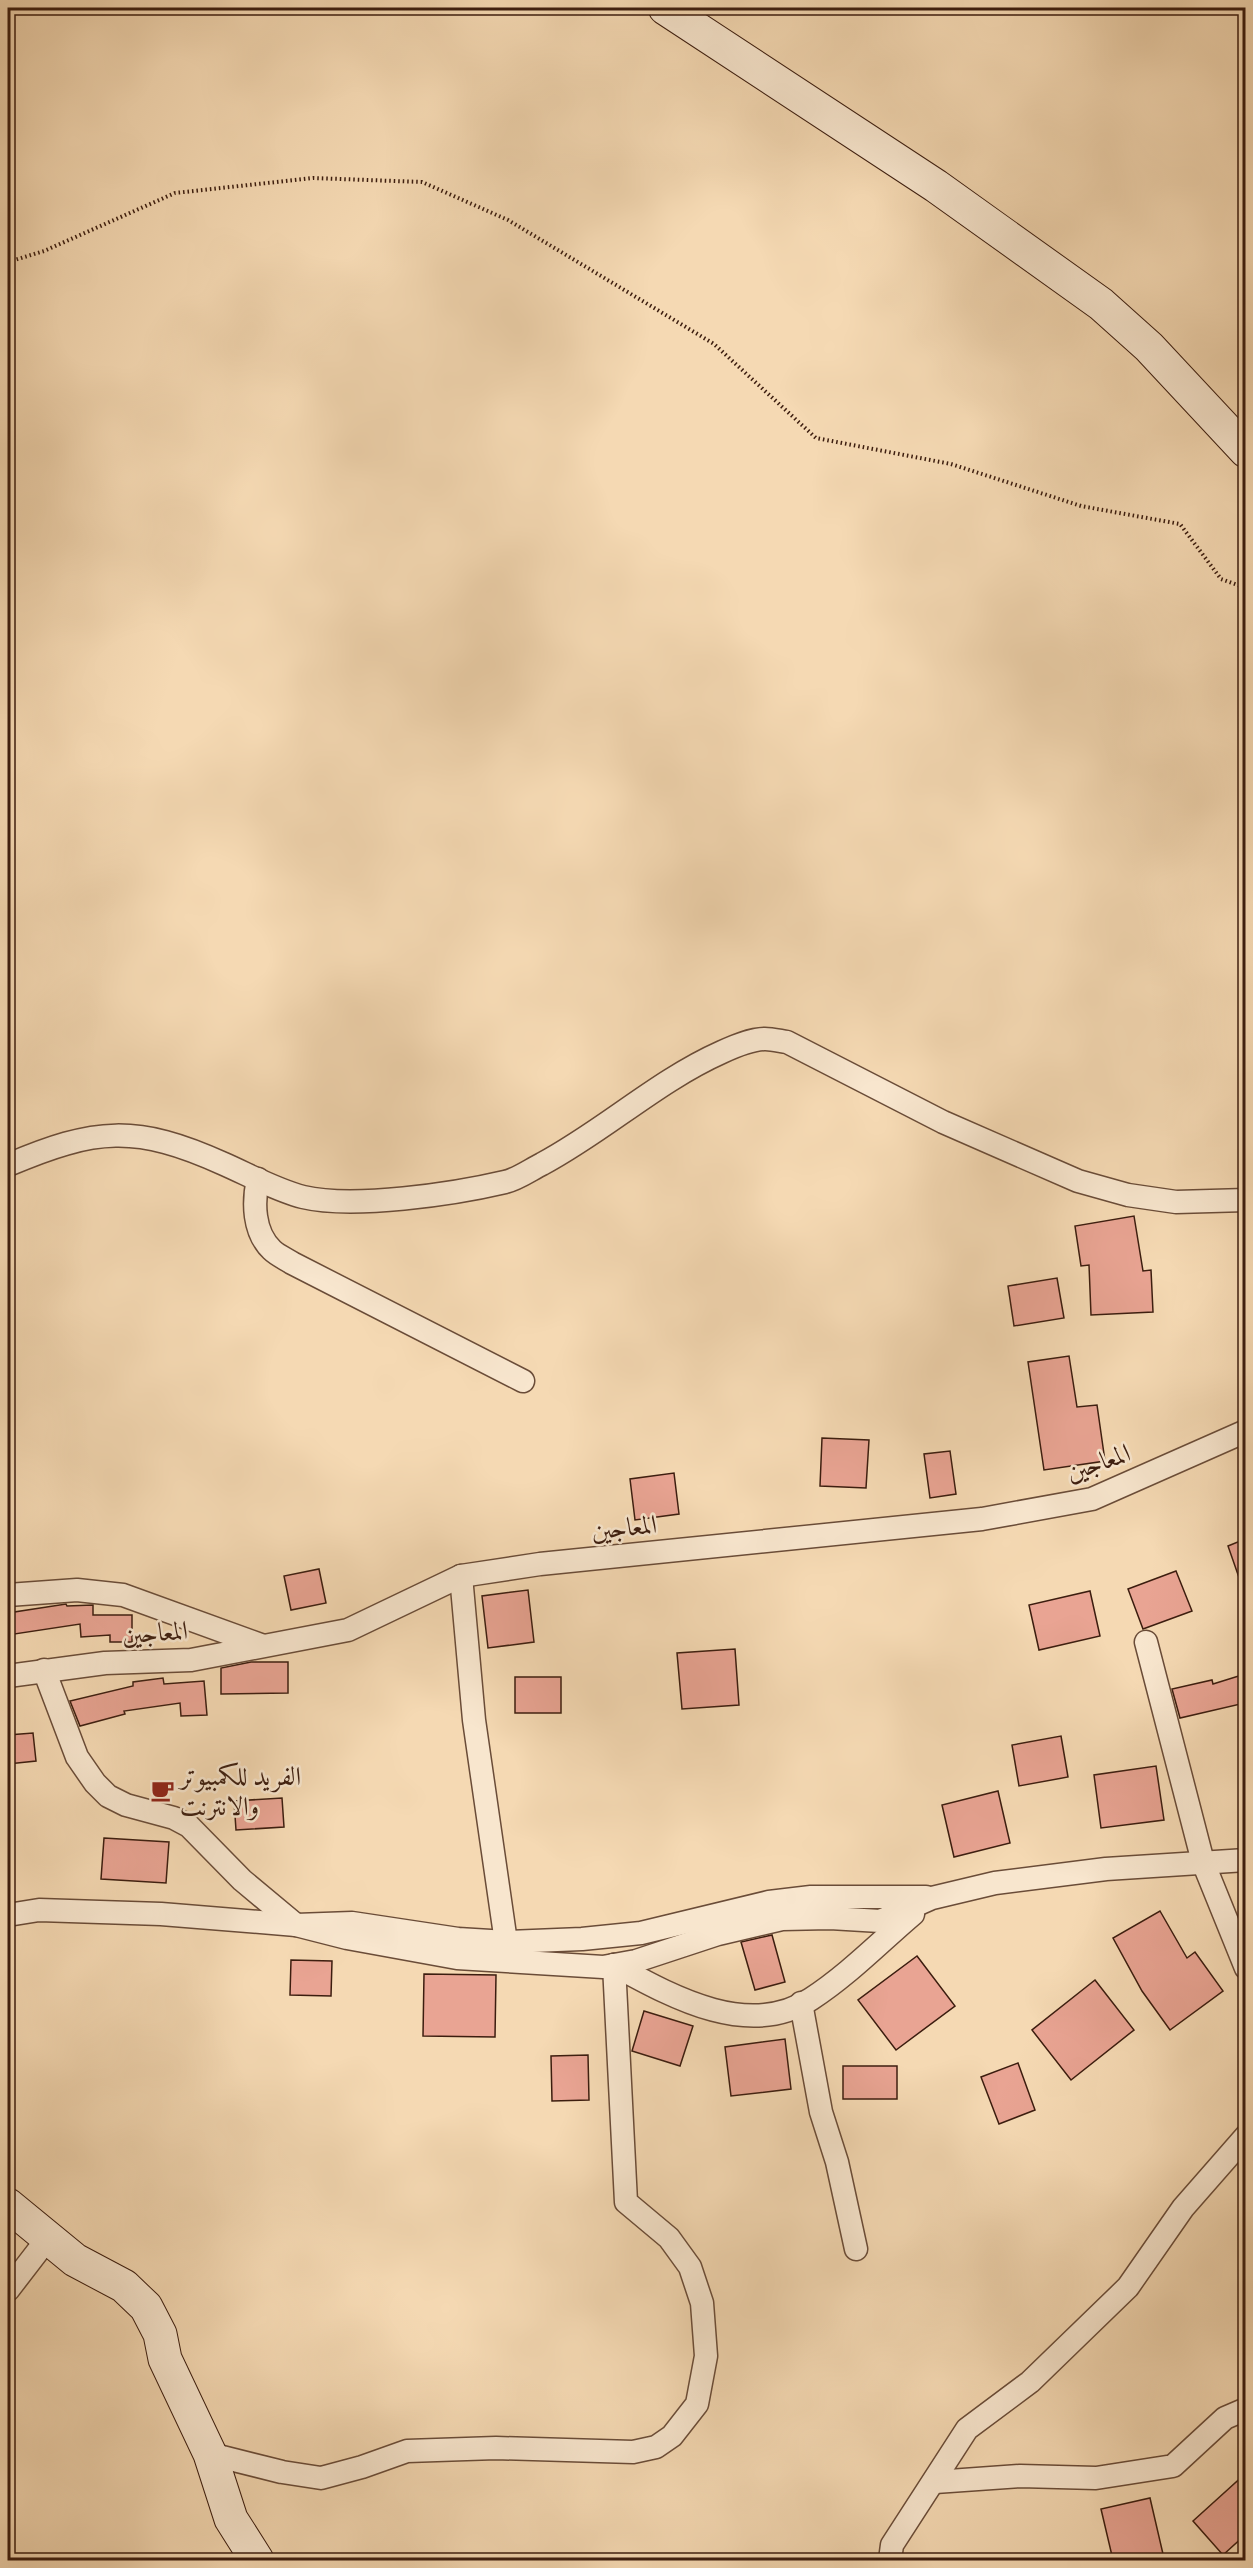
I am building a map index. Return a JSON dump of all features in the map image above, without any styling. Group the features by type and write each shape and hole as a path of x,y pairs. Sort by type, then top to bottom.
{"street":[{"path":"665,8 936,186 1101,304 1149,347 1245,451"},
{"path":"8,1165 40,1152 89,1137 135,1135 186,1146 303,1197 345,1202 399,1198 508,1182 555,1157 698,1063 735,1046 765,1039 788,1042 943,1122 1078,1181 1128,1195 1176,1202 1245,1200"},
{"path":"258,1179 254,1199 255,1213 261,1234 272,1250 292,1263 523,1381"},
{"name":"المعاجين","path":"8,1676 105,1663 191,1659 348,1630 461,1576 540,1564 982,1519 1092,1499 1245,1431"},
{"path":"461,1576 474,1720 508,1952"},
{"path":"8,1595 77,1590 123,1595 261,1645"},
{"path":"1146,1642 1203,1862 1245,1968"},
{"path":"44,1670 77,1757 95,1783 108,1796 126,1805 174,1818 189,1826 201,1836 222,1862 296,1925"},
{"path":"8,1915 39,1910 161,1914 296,1925 352,1923 458,1939 572,1966 614,1965 636,1961 718,1934 782,1919 830,1918 879,1921 932,1898 995,1883 1106,1869 1245,1860"},
{"path":"508,1952 582,1939 641,1933 720,1912 769,1902 869,1896 932,1898"},
{"path":"614,1965 669,1994 721,2012 762,2016 783,2011 801,2003 844,1974 932,1898"},
{"path":"210,2454 282,2472 321,2478 362,2468 407,2451 496,2448 633,2452 656,2447 672,2436 696,2404 706,2356 702,2302 690,2267 669,2238 626,2202 614,1965"},
{"path":"801,2003 821,2112 837,2162 856,2249"},
{"path":"890,2560 892,2545 967,2429 1030,2382 1128,2287 1183,2208 1245,2136"},
{"path":"8,2205 75,2260 124,2286 146,2307 160,2334 165,2359 210,2454 231,2519 257,2560"},
{"path":"8,2290 48,2238"},
{"path":"934,2482 1020,2476 1096,2478 1173,2466 1225,2418 1245,2409"}],"path":[{"path":"8,262 44,251 175,192 313,178 422,182 508,220 714,344 816,438 951,464 1082,506 1180,524 1221,579 1245,588"}],"building":[{"path":"1134,1216 1143,1271 1151,1270 1153,1312 1091,1315 1089,1265 1081,1266 1075,1226"},
{"path":"1057,1278 1064,1318 1014,1326 1008,1286"},
{"path":"1069,1356 1077,1407 1097,1405 1105,1461 1044,1470 1028,1362"},
{"path":"822,1438 869,1440 866,1488 820,1486"},
{"path":"950,1451 956,1494 930,1498 924,1454"},
{"path":"674,1473 679,1514 635,1520 630,1479"},
{"path":"1245,1539 1245,1588 1243,1589 1228,1546"},
{"path":"319,1569 326,1603 291,1610 284,1576"},
{"path":"1176,1571 1192,1611 1143,1629 1128,1589"},
{"path":"528,1590 534,1642 488,1648 482,1596"},
{"path":"1090,1591 1100,1636 1039,1650 1029,1605"},
{"path":"66,1604 67,1606 93,1605 93,1615 132,1615 132,1642 110,1642 110,1635 81,1637 80,1624 8,1635 8,1613"},
{"path":"735,1649 739,1705 682,1709 677,1653"},
{"path":"251,1662 288,1662 288,1693 221,1694 221,1668"},
{"path":"1245,1674 1245,1703 1180,1718 1172,1689 1212,1680 1213,1684"},
{"path":"515,1677 561,1677 561,1713 515,1713"},
{"path":"163,1678 164,1684 204,1681 207,1715 181,1716 180,1703 124,1711 125,1714 80,1726 70,1701 133,1686 133,1682"},
{"path":"33,1733 36,1761 8,1764 8,1735"},
{"path":"1061,1736 1068,1777 1019,1786 1012,1745"},
{"path":"1156,1766 1164,1820 1101,1828 1094,1775"},
{"path":"998,1791 1010,1843 954,1857 942,1805"},
{"path":"282,1798 284,1827 236,1830 234,1801"},
{"path":"104,1838 169,1842 166,1883 101,1879"},
{"path":"1160,1911 1187,1958 1195,1952 1223,1991 1170,2030 1142,1991 1113,1938"},
{"path":"772,1935 785,1982 755,1990 741,1942"},
{"path":"917,1956 955,2006 896,2050 858,2000"},
{"path":"291,1960 332,1961 331,1996 290,1995"},
{"path":"424,1974 496,1975 495,2037 423,2036"},
{"path":"1095,1980 1134,2030 1071,2080 1032,2030"},
{"path":"644,2011 693,2026 680,2066 632,2051"},
{"path":"785,2039 791,2089 731,2096 725,2047"},
{"path":"588,2055 589,2100 552,2101 551,2056"},
{"path":"1018,2063 1035,2110 999,2124 981,2077"},
{"path":"843,2066 897,2066 897,2099 843,2099"},
{"path":"1245,2474 1245,2535 1223,2555 1193,2521"},
{"path":"1150,2498 1163,2554 1133,2560 1113,2560 1101,2509"}],"place":[{"name":"الفريد للكمبيوتر والانترنت","path":"162,1791"}]}
